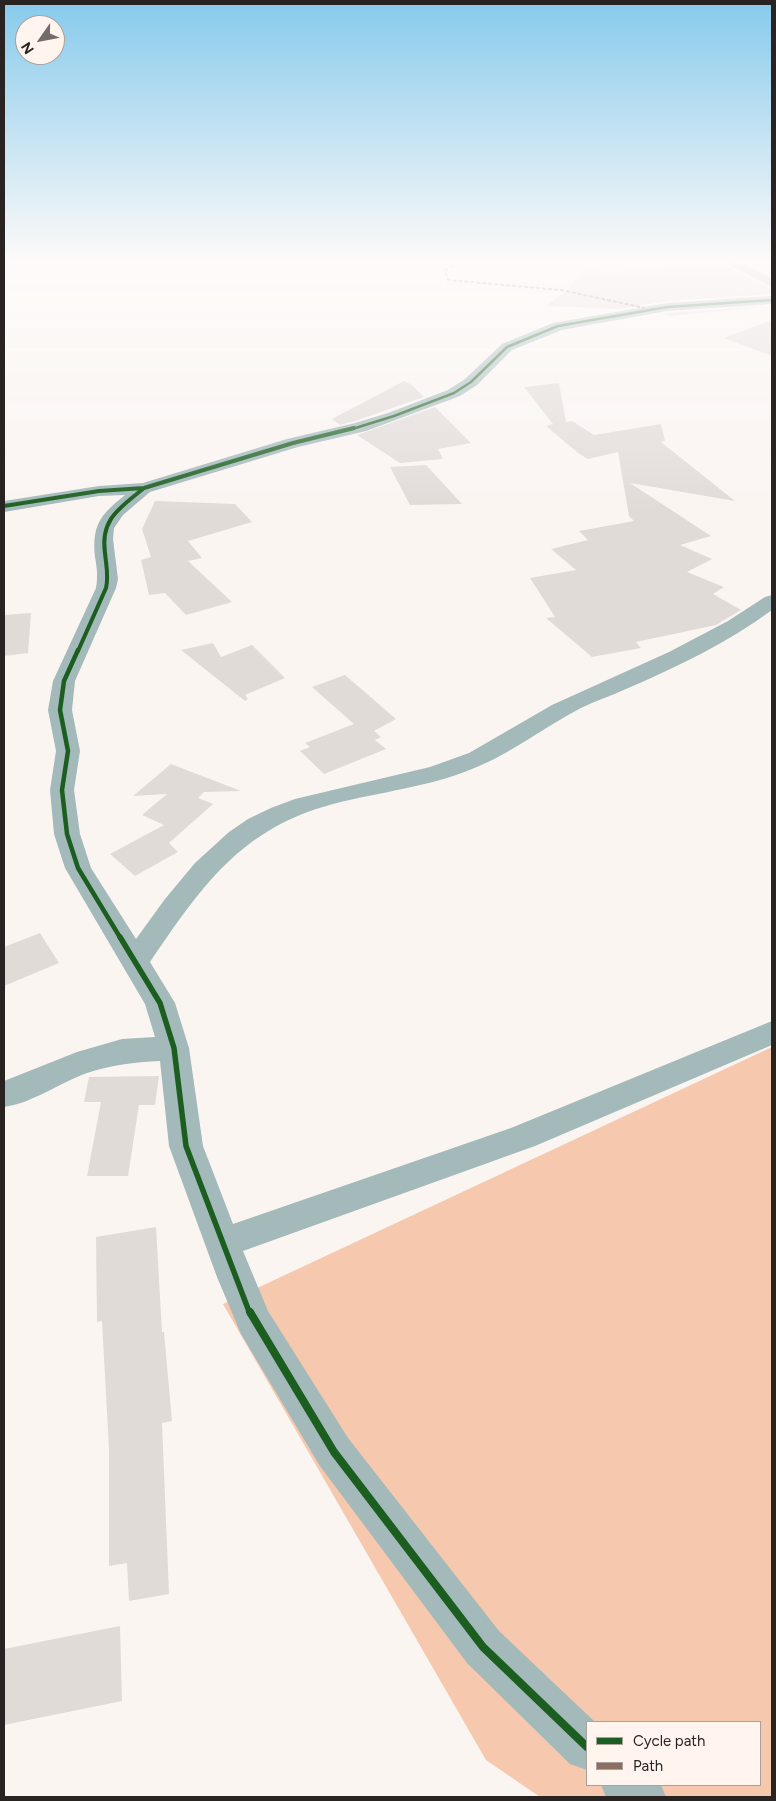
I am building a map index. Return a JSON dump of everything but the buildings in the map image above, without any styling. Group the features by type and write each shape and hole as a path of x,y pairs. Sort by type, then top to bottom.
{"street":[{"path":"4,506 99,490 144,488 292,443 368,424 454,394 471,382 507,347 517,343"},
{"path":"144,488 116,511 105,528 104,539 108,579 106,588 64,681 60,710 68,751 62,790 70,842 78,868 160,1003 174,1048 186,1146 254,1322 334,1452 483,1647 586,1746"},
{"path":"134,962 170,912 202,874 232,843 258,825 284,812 313,803 462,765 495,749 569,705 616,686 703,644 772,601"},
{"path":"222,1243 523,1137 772,1032"},
{"path":"4,1094 76,1064 122,1051 174,1048"},
{"path":"626,1786 642,1797"}],"shaded area":[{"path":"772,1047 772,1797 540,1797 486,1760 223,1304"}],"cycle path":[{"path":"4,506 99,491 144,488 293,443 360,427 454,393 471,382 507,347 517,343"},
{"path":"144,488 116,511 105,528 103,539 108,579 106,588 64,681 60,710 68,751 62,790 67,834 78,868 160,1003 174,1048 186,1146 235,1277 254,1322 334,1452 483,1647 586,1746"}]}
